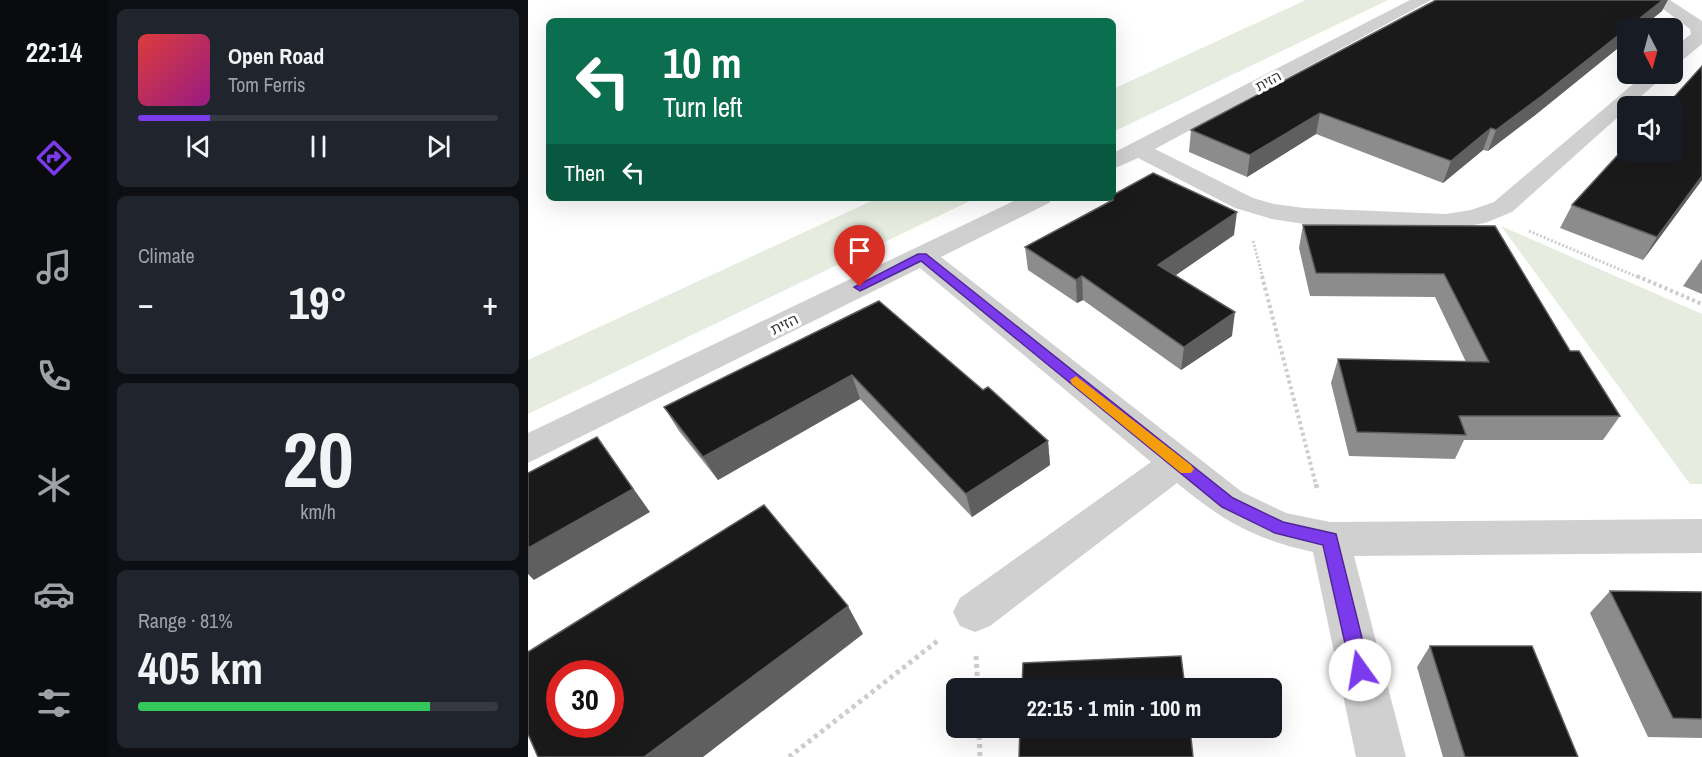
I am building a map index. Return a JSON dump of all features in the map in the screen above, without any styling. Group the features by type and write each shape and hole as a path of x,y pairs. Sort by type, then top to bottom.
{"street":[{"name":"הזית","path":"1116,160 1424,0"},
{"path":"1659,0 1699,27 1700,36 1683,50"},
{"path":"1137,149 1244,203 1272,211 1304,216 1434,222 1476,217 1503,207 1644,84"},
{"name":"הזית","path":"528,449 1034,201"},
{"path":"922,256 1228,503 1280,528 1330,539 1702,536"},
{"path":"975,612 1178,462"},
{"path":"1330,539 1381,757"}],"path":[{"path":"1244,203 1330,539"},
{"path":"1487,213 1702,304"},
{"path":"975,612 978,678"},
{"path":"789,757 975,612"},
{"path":"979,738 980,757"}],"shaded area":[{"path":"1306,0 1388,0 1116,131 1116,88"},
{"path":"872,201 970,201 528,414 528,360"},
{"path":"1501,226 1702,314 1702,484 1690,484"}],"building":[{"path":"1436,0 1663,0 1640,18 1617,18 1617,36 1543,95 1496,130 1491,128 1451,161 1320,113 1250,155 1191,130"},
{"path":"1702,66 1702,176 1657,237 1572,205 1617,156 1617,162 1683,162 1683,96 1675,96"},
{"path":"1153,173 1237,212 1158,265 1235,312 1184,347 1082,276 1076,280 1025,247 1111,201 1116,201 1116,193"},
{"path":"1303,225 1495,226 1570,351 1579,351 1620,416 1459,416 1466,435 1357,432 1338,359 1489,362 1444,274 1316,273"},
{"path":"879,301 983,390 988,387 1048,441 966,494 852,375 703,457 664,407"},
{"path":"597,437 633,489 528,548 528,473"},
{"path":"764,505 848,606 644,757 538,757 528,734 528,652"},
{"path":"1610,591 1702,592 1702,719 1673,718"},
{"path":"1430,646 1532,646 1578,757 1465,757"},
{"path":"1181,656 1184,678 1022,678 1023,663"},
{"path":"1020,738 1191,738 1193,757 1019,757"}],"slow traffic":[{"path":"1076,380 1186,469"}],"route":[{"path":"860,287 922,256 1228,503 1280,528 1330,539 1360,670"}]}
